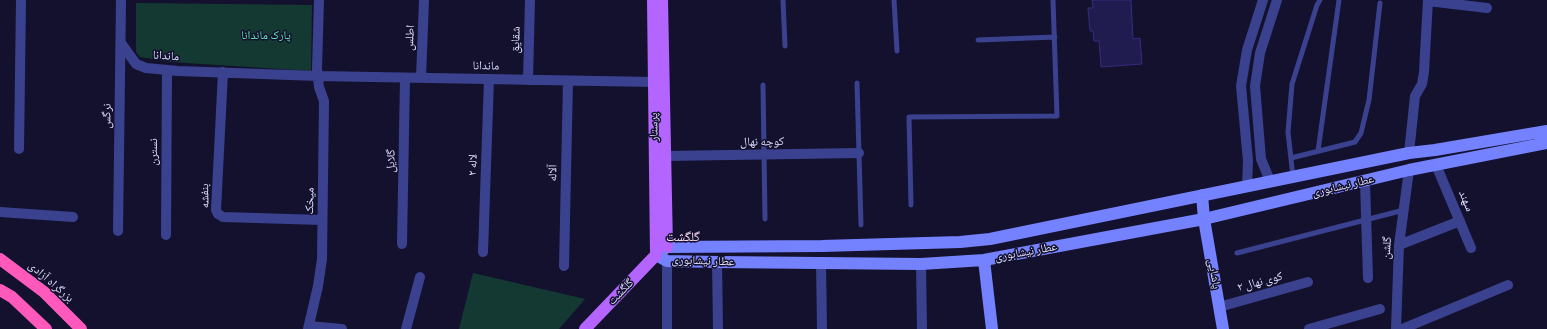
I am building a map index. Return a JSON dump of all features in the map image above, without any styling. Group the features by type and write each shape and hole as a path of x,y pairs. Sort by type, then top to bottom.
{"highway":[{"name":"بزرگراه آزادی","path":"0,259 44,292 81,329"},
{"path":"0,290 12,297 46,329"}],"main road":[{"name":"پرستار","path":"652,0 656,255"},
{"name":"پرستار","path":"662,0 667,247"},
{"name":"عطار نیشابوری","path":"1547,131 1410,153 990,239 960,242 822,246 667,247 656,255 667,261 717,262 921,264 984,260 1204,219 1365,182 1409,170 1547,143"},
{"name":"پاشایی","path":"1202,195 1204,219 1223,329"},
{"name":"گلگشت","path":"585,329 656,255"},
{"path":"984,260 992,329"}],"street":[{"path":"19,149 21,0"},
{"name":"نرگس","path":"118,232 121,0"},
{"path":"318,76 320,0"},
{"name":"اطلس","path":"421,78 424,0"},
{"name":"شقایق","path":"528,80 530,0"},
{"path":"1247,186 1248,161 1242,86 1247,50 1263,0"},
{"path":"1270,181 1261,159 1255,86 1260,53 1277,0"},
{"path":"1410,153 1416,96 1422,84 1424,72 1428,1 1487,8"},
{"name":"ماندانا","path":"121,43 136,64 146,68 167,70 318,76 654,82"},
{"path":"1247,50 1260,53"},
{"name":"نسترن","path":"166,235 167,70"},
{"name":"بنفشه","path":"223,72 216,210 218,214 223,217 322,220"},
{"name":"میخک","path":"318,76 324,100 322,259 309,327 342,329"},
{"name":"گلایل","path":"402,244 405,78"},
{"name":"لاله ۲","path":"484,252 488,79"},
{"name":"آلاله","path":"564,266 568,80"},
{"name":"کوچه نهال","path":"665,156 859,153"},
{"name":"سهند","path":"1436,165 1471,248"},
{"name":"گلشن","path":"1396,329 1399,245 1409,170"},
{"path":"1365,182 1368,278"},
{"path":"0,212 72,217"},
{"path":"1399,245 1460,221"},
{"path":"667,261 667,329"},
{"path":"717,262 718,329"},
{"path":"821,263 822,329"},
{"path":"921,264 922,329"},
{"path":"406,329 420,277"},
{"name":"کوی نهال ۲","path":"1219,306 1308,282"},
{"path":"1402,329 1508,285"},
{"path":"1309,329 1380,309"}],"lane":[{"path":"783,0 785,46"},
{"path":"894,0 897,51"},
{"path":"911,205 909,117 1057,116 1053,0"},
{"path":"1293,177 1288,132 1292,84 1317,5 1320,0"},
{"path":"1318,151 1339,0"},
{"path":"1292,158 1355,142 1361,133 1369,100 1380,3"},
{"path":"978,40 1055,37"},
{"path":"857,83 861,225"},
{"path":"763,85 765,219"},
{"path":"1237,253 1404,210"}],"green space":[{"name":"پارک ماندانا","path":"136,3 312,5 311,71 172,62 140,57 136,52"},
{"path":"473,273 585,299 559,329 459,329"}],"building":[{"path":"1092,0 1131,0 1133,39 1140,38 1142,64 1101,67 1099,41 1094,41 1093,31 1090,31 1088,8 1093,8"}],"district":[{"name":"گلگشت","path":"683,237"}]}
